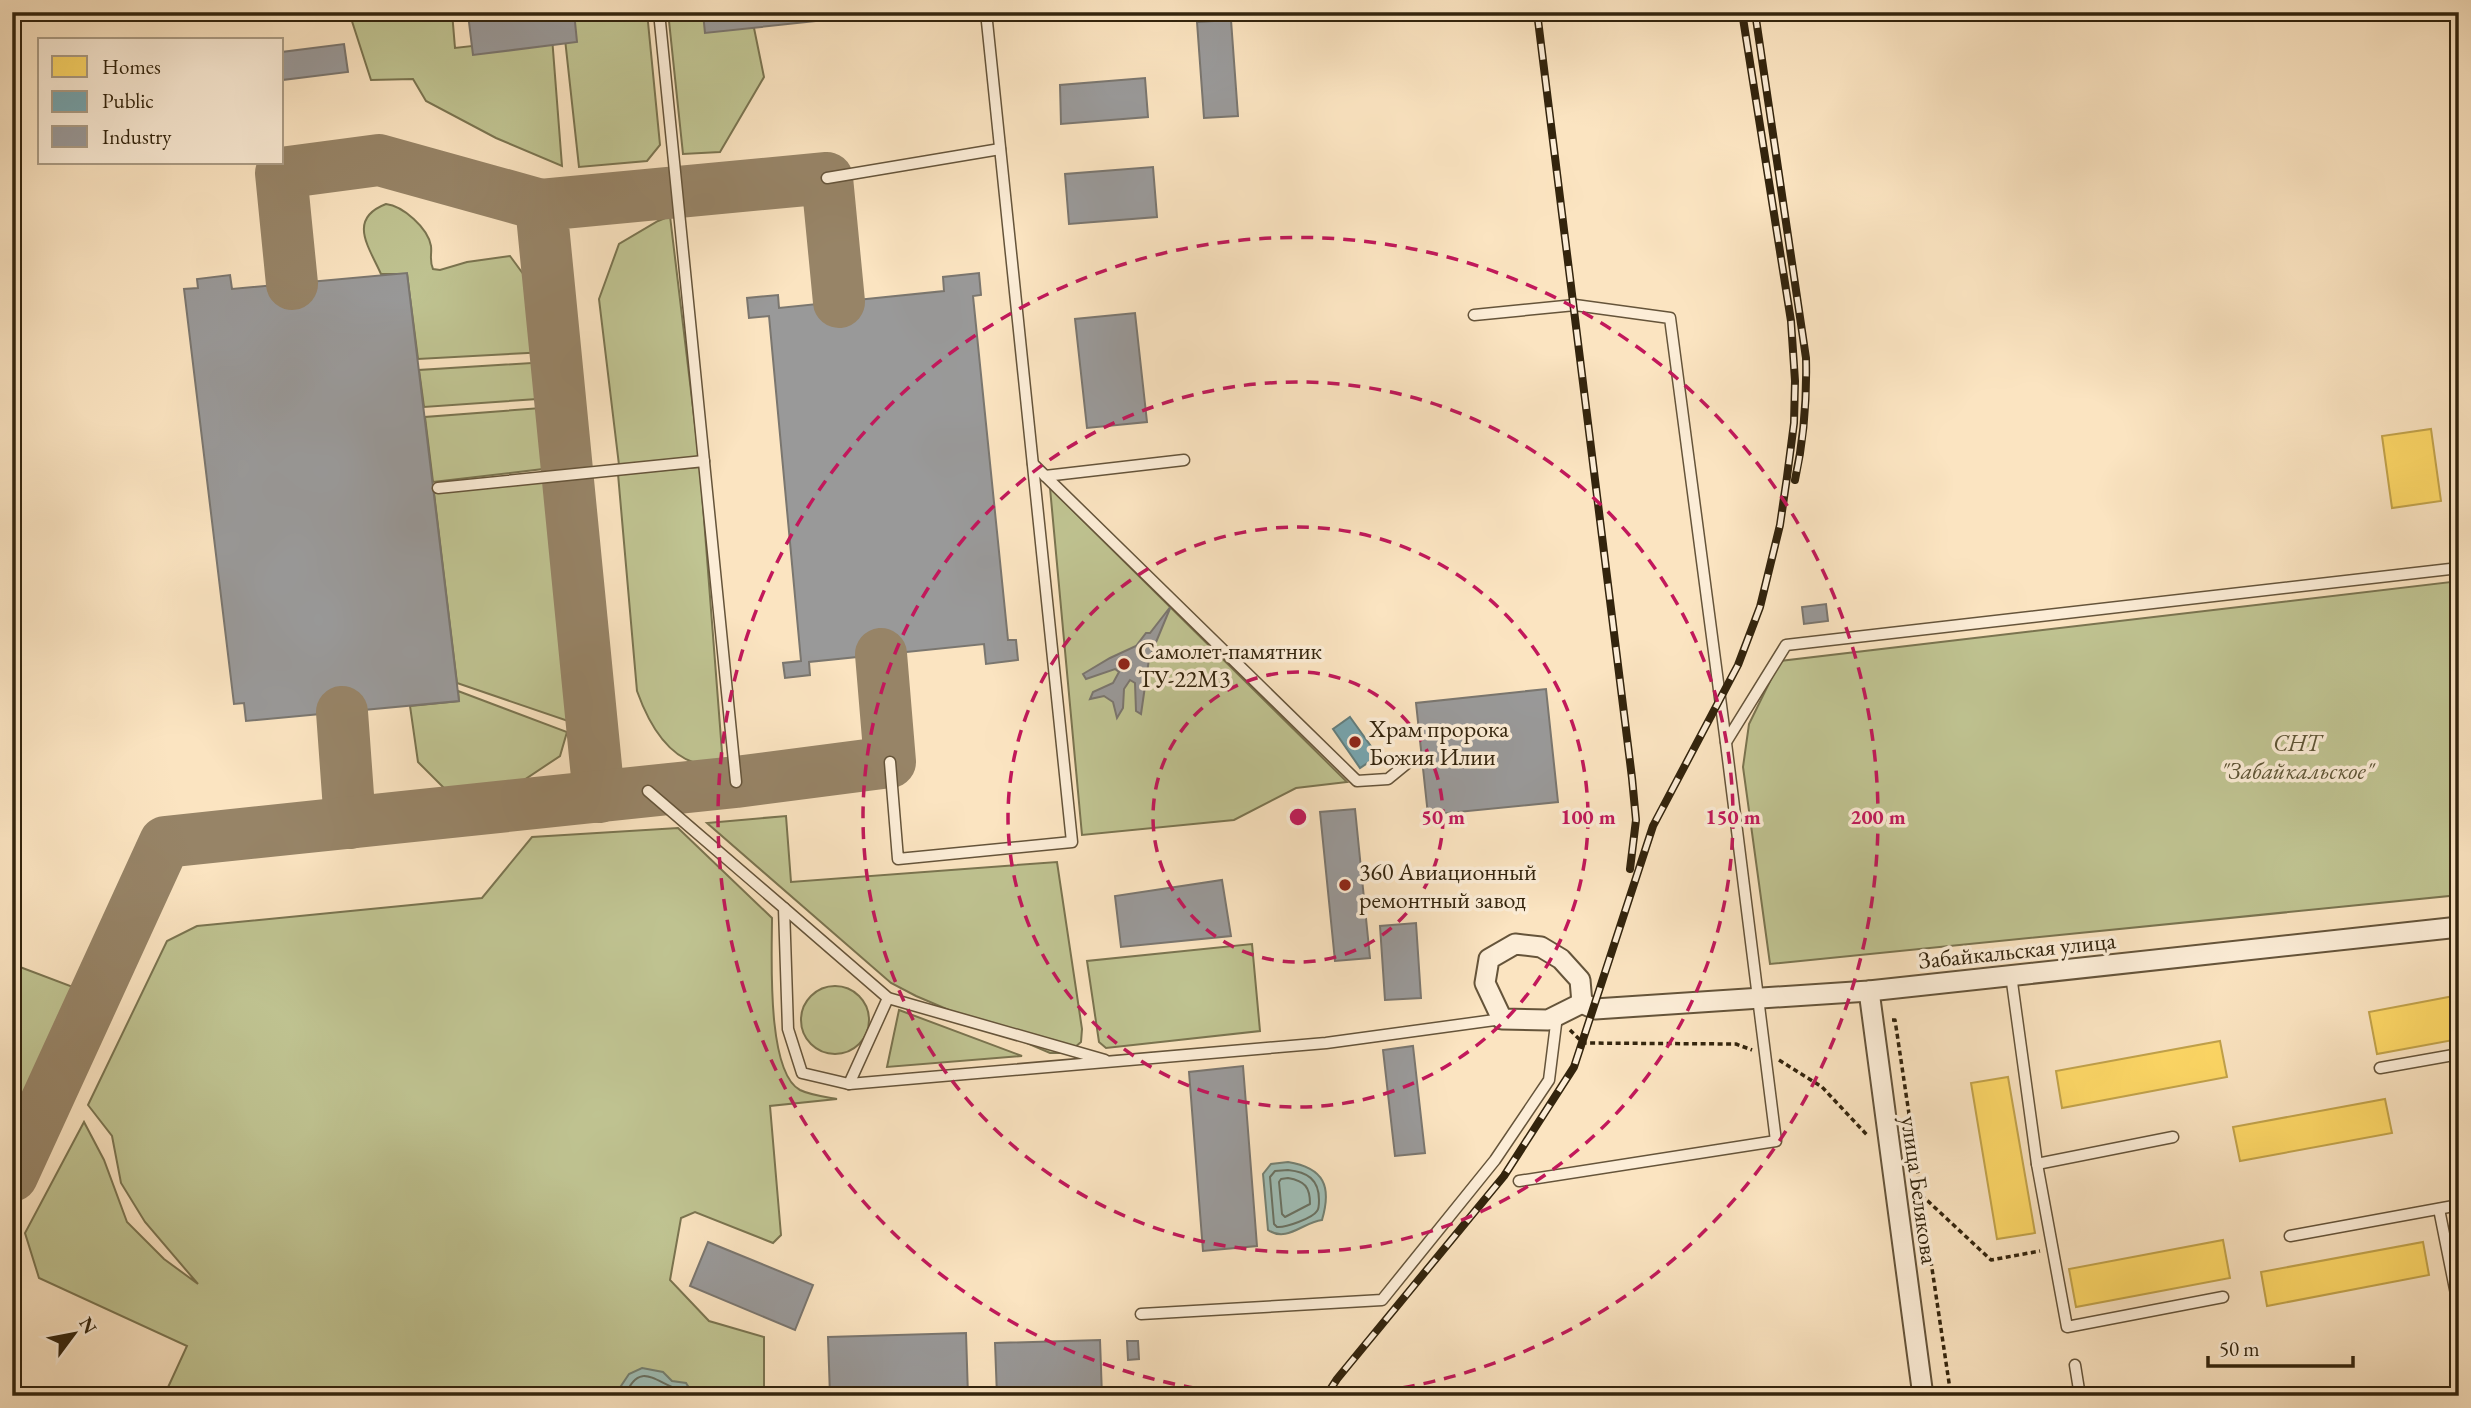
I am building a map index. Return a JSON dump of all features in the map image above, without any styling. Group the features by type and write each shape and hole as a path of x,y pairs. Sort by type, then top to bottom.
{"street":[{"name":"Забайкальская улица","path":"1582,1003 1595,1009 1869,991 2459,927"},
{"path":"1515,944 1541,947 1561,959 1580,981 1582,1003 1557,1016 1548,1020 1502,1019 1485,983 1489,960 1515,944"},
{"name":"улица Белякова","path":"1869,991 1923,1396"}],"lane":[{"path":"659,12 736,782"},
{"path":"890,762 898,859 1072,842 986,12"},
{"path":"827,178 1000,149"},
{"path":"1474,315 1575,305 1670,318 1776,1141 1519,1181"},
{"path":"1045,476 1184,460"},
{"path":"438,488 704,461"},
{"path":"1032,464 1357,781 1388,779 1410,761"},
{"path":"1726,743 1786,645 2459,568"},
{"path":"648,791 888,998 1112,1062"},
{"path":"784,908 788,1029 802,1073 849,1084 1326,1043 1502,1019"},
{"path":"2011,975 2037,1164 2067,1327 2223,1297"},
{"path":"849,1084 888,998"},
{"path":"1141,1314 1382,1300 1495,1160 1549,1080 1557,1016"},
{"path":"2380,1068 2459,1054"},
{"path":"2037,1164 2173,1137"},
{"path":"2290,1236 2459,1205"},
{"path":"2439,1209 2459,1309"},
{"path":"2074,1365 2080,1396"}],"path":[{"path":"1557,1016 1583,1043 1736,1044 1787,1063 1822,1087 1891,1160"},
{"path":"1873,1022 1895,1020 1951,1396"},
{"path":"1914,1187 1991,1260 2053,1249"}],"green space":[{"path":"349,12 452,12 455,48 552,37 562,166 496,138 426,101 413,79 371,80"},
{"path":"569,12 647,12 660,145 647,161 579,167 565,39"},
{"path":"675,12 715,12 754,28 764,77 720,152 683,154 669,21"},
{"path":"386,204 407,213 420,225 429,239 433,269 440,270 467,262 510,256 543,301 547,352 418,359 407,274 381,274 364,234 367,217"},
{"path":"670,216 699,458 619,465 599,299 619,244"},
{"path":"548,362 552,398 424,407 419,370"},
{"path":"554,407 558,460 549,461 543,469 433,482 425,417"},
{"path":"700,467 723,765 695,763 674,751 658,734 637,691 618,474"},
{"path":"542,479 550,489 561,489 578,704 571,722 457,683 434,493"},
{"path":"1050,488 1347,782 1296,788 1234,820 1082,835"},
{"name":"СНТ \"Забайкальское\"","path":"2459,581 2459,895 1770,964 1743,767 1749,724 1780,661"},
{"path":"458,691 567,732 560,756 515,786 447,791 418,762 410,706 459,701"},
{"path":"786,816 791,882 1057,862 1082,1029 1081,1042 1068,1053 1050,1053 891,983 707,823"},
{"path":"678,828 772,918 773,1010 781,1060 789,1079 800,1090 837,1099 770,1106 781,1235 773,1243 695,1212 681,1218 670,1280 709,1321 764,1337 764,1396 164,1396 187,1346 39,1278 25,1233 84,1122 104,1160 127,1222 164,1259 198,1284 145,1222 121,1183 112,1136 88,1105 167,941 197,926 482,898 532,837"},
{"path":"1252,944 1260,1031 1106,1048 1099,1042 1087,961"},
{"path":"12,964 73,987 12,1117"},
{"path":"835,986 848,989 859,996 866,1007 869,1020 866,1033 859,1044 848,1051 835,1054 822,1051 811,1044 804,1033 801,1020 804,1007 811,996 822,989"},
{"path":"899,1010 1022,1056 887,1067"}],"water":[{"path":"1288,1162 1317,1174 1322,1180 1326,1197 1322,1220 1282,1234 1268,1230 1263,1174 1271,1164"},
{"path":"642,1368 663,1372 672,1381 686,1383 694,1396 618,1396 617,1392 629,1374"}],"building: Homes":[{"path":"2431,429 2441,501 2392,508 2382,436"},
{"path":"2459,995 2459,1039 2377,1054 2369,1012"},
{"path":"2220,1041 2227,1077 2062,1108 2056,1071"},
{"path":"2008,1077 2035,1233 1997,1239 1971,1083"},
{"path":"2385,1099 2392,1133 2240,1161 2233,1127"},
{"path":"2223,1240 2230,1278 2076,1307 2069,1269"},
{"path":"2423,1242 2429,1275 2267,1306 2261,1272"}],"building: Public":[{"name":"Храм пророка Божия Илии","path":"1350,717 1378,756 1360,768 1333,729"}],"building: Industry":[{"path":"574,12 577,42 473,55 468,14"},
{"path":"900,12 705,33 703,13"},
{"path":"1231,20 1238,116 1204,118 1197,22"},
{"path":"344,44 348,72 284,80 284,52"},
{"path":"1145,78 1148,117 1061,124 1060,85"},
{"path":"1153,167 1157,217 1069,224 1065,174"},
{"path":"407,273 459,701 246,721 244,703 234,704 184,289 198,288 197,279 230,275 232,289"},
{"path":"979,273 981,295 973,296 1008,640 1016,640 1018,660 986,664 984,644 809,662 810,675 785,678 783,663 801,661 769,316 749,318 747,298 778,295 779,308 944,291 943,277"},
{"path":"1135,313 1147,422 1087,428 1075,319"},
{"path":"1826,604 1828,621 1804,624 1802,607"},
{"name":"Самолет-памятник ТУ-22М3","path":"1171,606 1149,659 1141,714 1136,711 1135,683 1130,680 1124,689 1123,708 1117,718 1113,702 1104,696 1090,699 1093,692 1113,683 1119,672 1115,669 1086,679 1083,674 1136,646"},
{"path":"1546,689 1558,802 1428,815 1416,703"},
{"name":"360 Авиационный ремонтный завод","path":"1355,809 1370,958 1335,961 1320,812"},
{"path":"1222,880 1231,936 1121,947 1115,896"},
{"path":"1416,923 1421,998 1385,1000 1380,926"},
{"path":"1413,1046 1425,1153 1395,1156 1383,1050"},
{"path":"1243,1066 1257,1246 1203,1251 1189,1072"},
{"path":"708,1242 813,1285 795,1330 690,1286"},
{"path":"966,1333 968,1396 830,1396 828,1337"},
{"path":"1100,1340 1102,1396 997,1396 995,1343"},
{"path":"1127,1341 1138,1341 1139,1359 1128,1360"}],"taxiway":[{"path":"292,284 281,173 379,160 541,205"},
{"path":"599,797 541,205 827,178 839,302"},
{"path":"12,1176 165,842 736,782 890,762 881,654"},
{"path":"342,712 350,823"}],"railway":[{"path":"1537,12 1632,778 1636,820 1630,869"},
{"path":"1326,1396 1337,1379 1504,1176 1574,1067 1653,826 1738,665 1760,607 1780,525 1794,423 1795,381 1791,321 1742,12"},
{"path":"1755,12 1806,358 1804,419 1795,480"}],"place":[{"name":"Самолет-памятник ТУ-22М3","path":"1124,664"},
{"name":"Храм пророка Божия Илии","path":"1355,742"},
{"name":"360 Авиационный ремонтный завод","path":"1345,885"}]}
